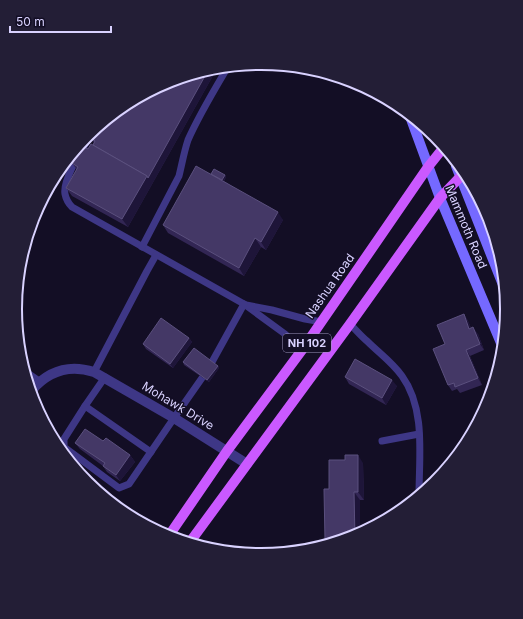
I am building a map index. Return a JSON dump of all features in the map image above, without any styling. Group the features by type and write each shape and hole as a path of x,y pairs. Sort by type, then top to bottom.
{"main road":[{"name":"Mammoth Road","path":"413,124 440,198 499,339"},
{"name":"Nashua Road","path":"172,532 227,451 322,322 428,167 441,151"},
{"name":"Mammoth Road","path":"461,176 498,271"},
{"name":"NH 102","path":"193,539 350,324 440,198 461,176"}],"street":[{"name":"Mohawk Drive","path":"35,385 46,376 66,369 85,369 94,372 174,418 247,464"}],"lane":[{"path":"142,247 179,176 188,140 224,73"},
{"path":"81,152 68,175 65,184 65,194 72,208 244,304 285,334 302,350"},
{"path":"94,372 156,255"},
{"path":"244,304 322,322"},
{"path":"212,362 244,304"},
{"path":"350,324 392,363 410,390 416,406 419,434 419,490"},
{"path":"64,446 64,439 105,377"},
{"path":"66,449 119,488 128,484 202,378"},
{"path":"85,406 151,452"},
{"path":"382,441 419,434"}],"building":[{"path":"204,77 148,178 147,176 93,145 95,141 93,139 128,110 170,88"},
{"path":"91,144 147,176 122,219 66,188 78,167 72,163 85,148 88,149"},
{"path":"196,166 278,212 261,242 255,238 239,268 163,225"},
{"path":"214,169 225,175 222,180 211,174"},
{"path":"464,314 469,329 473,327 480,344 466,350 478,378 455,387 454,383 448,385 433,349 445,344 437,325"},
{"path":"161,318 189,338 170,364 143,344"},
{"path":"194,348 218,366 207,380 183,362"},
{"path":"355,359 392,380 382,398 345,377"},
{"path":"85,429 103,441 106,438 130,455 116,475 103,466 105,463 75,443"},
{"path":"345,455 358,455 358,492 354,492 355,530 325,540 324,489 329,489 329,460 345,460"}]}
